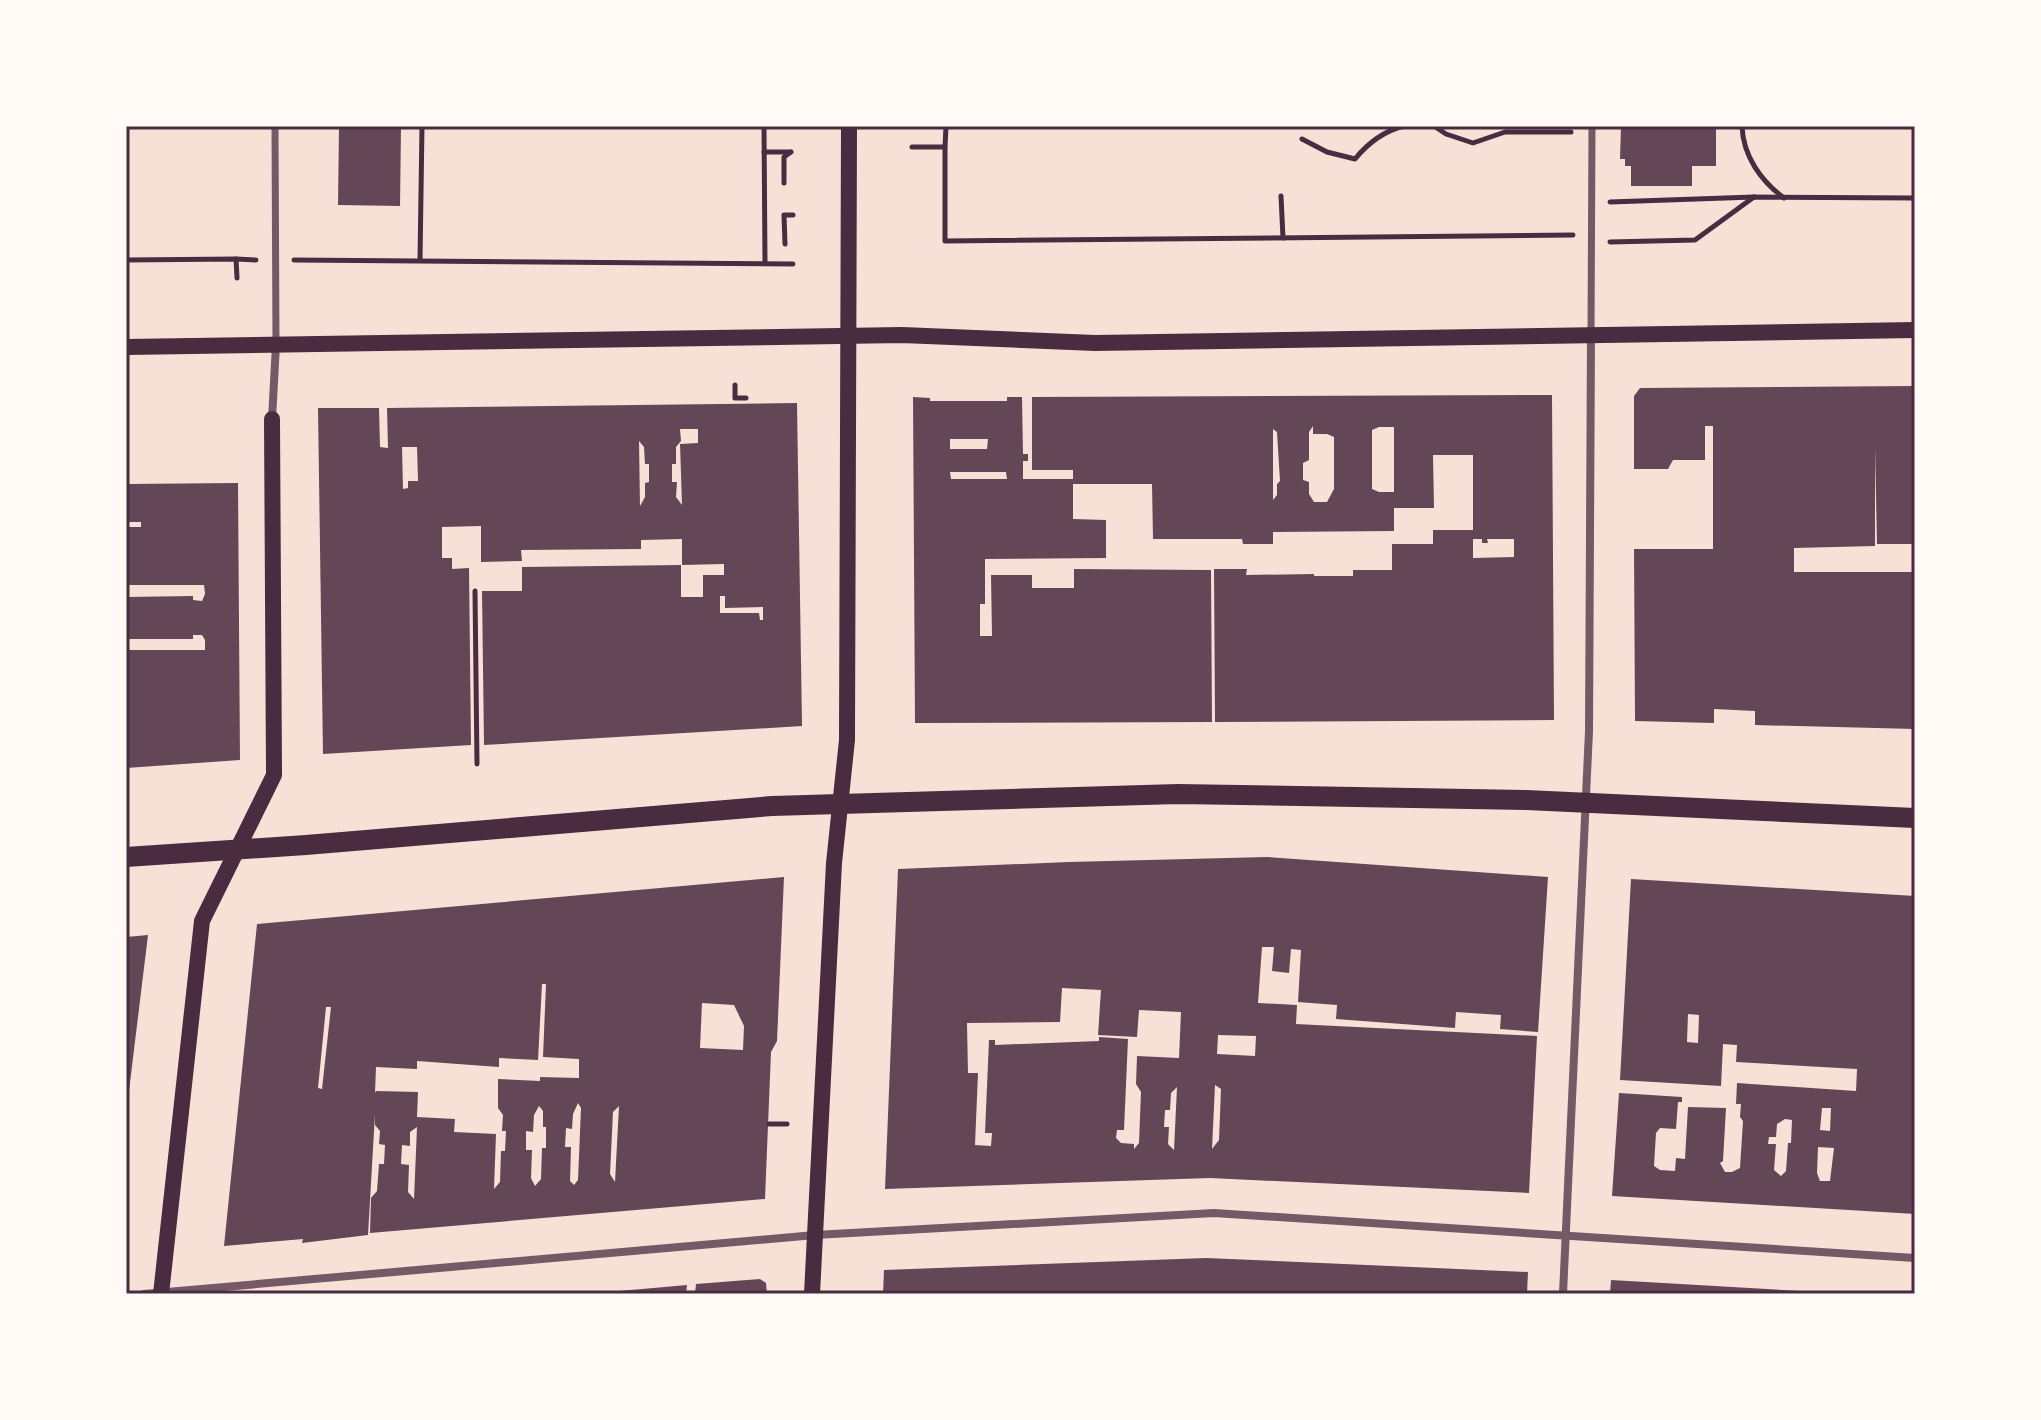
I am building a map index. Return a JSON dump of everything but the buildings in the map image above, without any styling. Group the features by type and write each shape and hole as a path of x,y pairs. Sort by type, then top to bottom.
{"main road":[{"path":"812,1294 833,878 847,740 849,126"},
{"path":"126,347 928,335 1095,343 1915,330"},
{"path":"161,1293 202,921 274,775 272,419"},
{"path":"126,857 772,806 1178,794 1586,803 1915,818"}],"street":[{"path":"272,419 276,345 275,126"},
{"path":"1563,1294 1590,710 1592,129"},
{"path":"144,1294 815,1235 1214,1213 1915,1258"}],"path":[{"path":"420,260 422,126"},
{"path":"764,126 765,263"},
{"path":"946,126 945,241 1283,238 1695,240 1754,197"},
{"path":"1302,139 1327,152 1355,159 1363,148 1391,129 1404,126"},
{"path":"1434,126 1446,134 1473,143 1505,132 1592,129"},
{"path":"1742,126 1743,137 1757,171 1767,186 1785,198"},
{"path":"912,147 945,147"},
{"path":"764,152 791,152 784,157 784,183"},
{"path":"1281,196 1283,238"},
{"path":"1593,202 1754,197 1915,198"},
{"path":"785,244 784,215 793,215"},
{"path":"236,259 237,278"},
{"path":"126,260 793,264"},
{"path":"735,385 735,398 746,398"},
{"path":"475,591 477,764"},
{"path":"769,1124 787,1124"}]}
